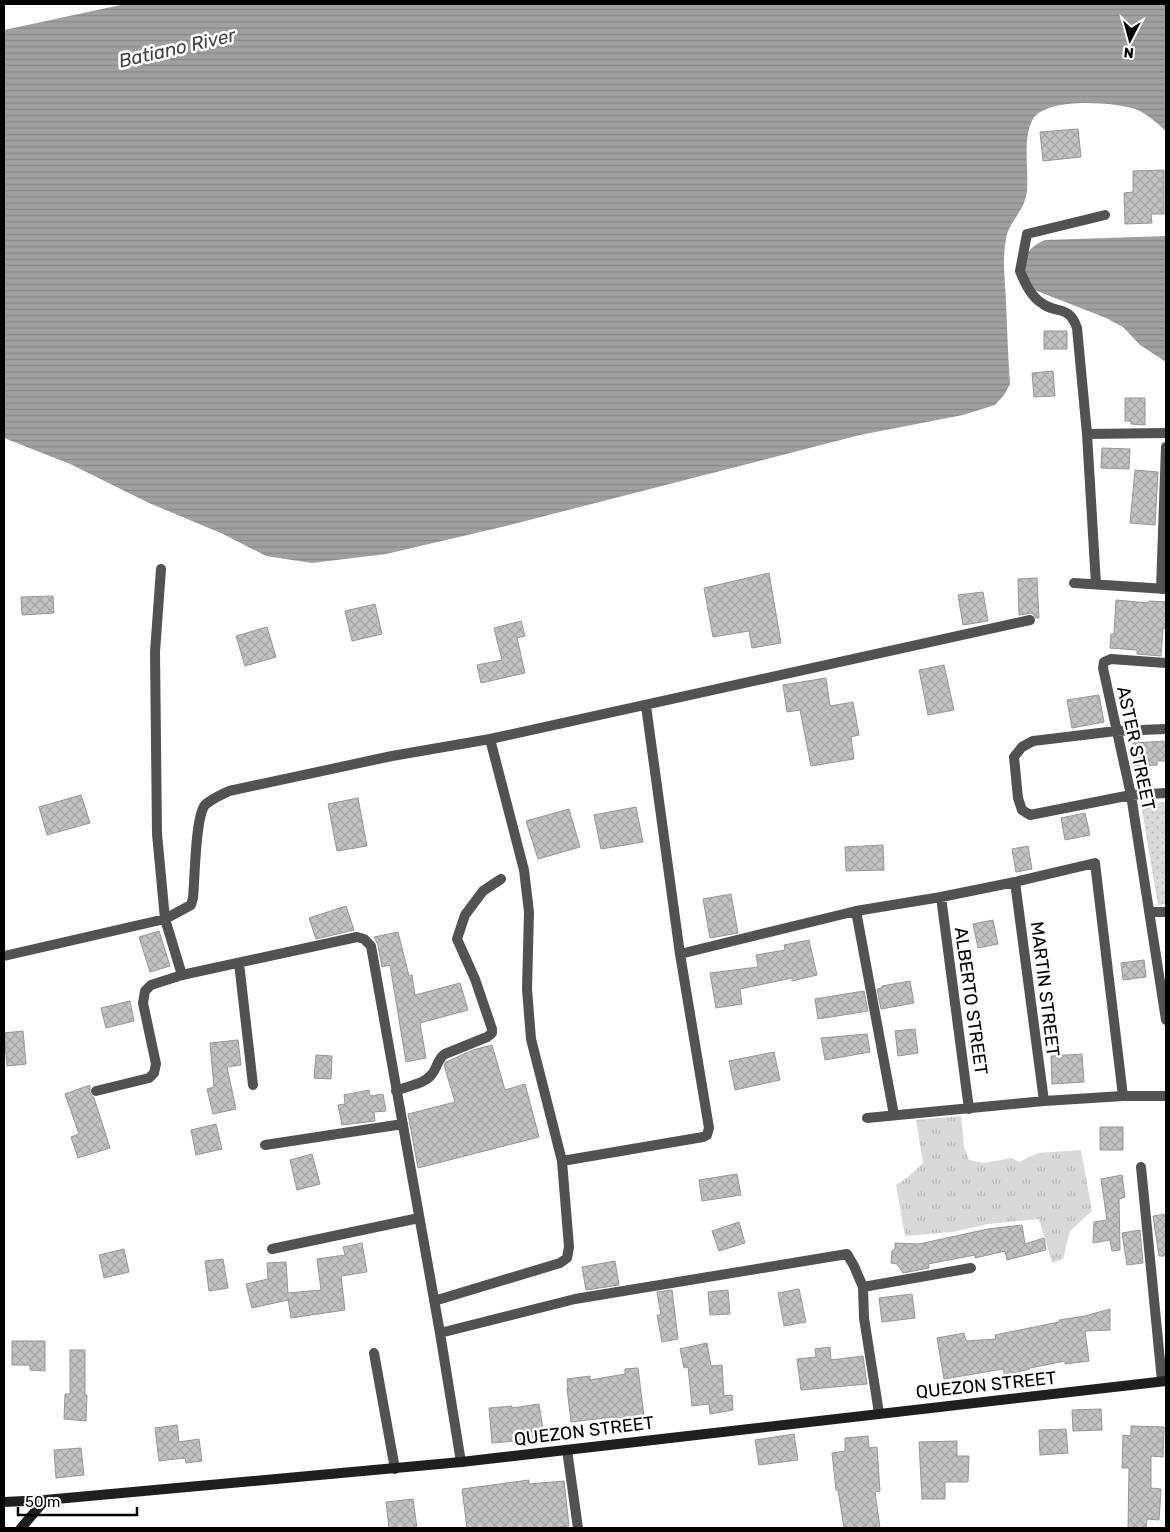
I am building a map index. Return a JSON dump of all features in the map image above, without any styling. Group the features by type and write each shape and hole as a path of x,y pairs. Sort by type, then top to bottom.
{"main road":[{"name":"QUEZON STREET","path":"4,1502 395,1469 1164,1381"},
{"path":"21,1528 44,1500"}],"street":[{"path":"1096,584 1087,434 1077,328 1073,317 1064,311 1043,305 1028,287 1020,271 1027,234 1105,215"},
{"path":"1087,434 1166,433"},
{"path":"1074,583 1164,589 1166,447"},
{"path":"161,569 155,652 157,834 165,920 182,975"},
{"path":"4,956 165,920 191,905 199,822 204,806 228,791 392,756 490,739 646,706 1030,620"},
{"name":"ASTER STREET","path":"1166,663 1111,659 1104,662 1103,668 1131,795 1163,982 1166,1020"},
{"path":"562,1161 704,1137 707,1135 709,1128 680,954 646,706"},
{"path":"1166,729 1116,731 1033,741 1022,747 1014,757 1018,798 1022,810 1030,815 1131,795 1166,793"},
{"path":"434,1300 560,1263 567,1258 569,1248 562,1161 531,1039 527,989 529,912 524,870 490,739"},
{"path":"680,954 856,911 941,897 1095,863 1123,1096"},
{"path":"396,1090 421,1083 432,1074 440,1058 445,1054 487,1037 492,1033 475,979 457,939 465,915 483,892 501,879"},
{"name":"MARTIN STREET","path":"1015,882 1044,1101"},
{"name":"ALBERTO STREET","path":"941,897 969,1109"},
{"path":"856,911 894,1115"},
{"path":"1150,912 1166,912"},
{"path":"96,1091 149,1078 154,1073 156,1064 143,1003 145,991 151,985 182,975 357,936 364,939 370,946 440,1333 461,1462"},
{"path":"238,963 254,1085"},
{"path":"867,1118 1044,1101 1123,1096 1166,1096"},
{"path":"265,1145 403,1124"},
{"path":"1141,1167 1164,1381"},
{"path":"272,1249 419,1218"},
{"path":"440,1333 575,1300 847,1254 863,1287 864,1318 879,1413"},
{"path":"863,1287 971,1268"},
{"path":"374,1353 395,1469"},
{"path":"567,1450 578,1528"}],"green space":[{"path":"1166,802 1166,904 1158,905 1141,804"},
{"path":"961,1116 964,1147 969,1160 984,1163 1012,1158 1019,1162 1038,1153 1081,1150 1092,1211 1070,1231 1063,1259 1052,1263 1039,1219 988,1224 953,1232 905,1236 896,1185 923,1163 916,1120"}],"water":[{"name":"Batiano River","path":"125,4 1166,4 1166,131 1135,109 1097,103 1066,104 1052,107 1040,112 1033,119 1027,145 1026,198 1007,233 1004,254 1010,384 1004,395 995,405 963,415 860,435 506,526 386,554 312,563 266,556 223,534 149,503 70,464 4,438 4,30"},
{"path":"1166,236 1166,362 1140,345 1123,327 1106,318 1032,289 1024,273 1025,260 1029,251 1045,240"}],"building":[{"path":"1078,129 1081,157 1043,161 1040,132"},
{"path":"1164,170 1164,214 1151,214 1152,223 1125,224 1124,193 1133,192 1133,171"},
{"path":"1044,331 1067,331 1067,349 1044,349"},
{"path":"1053,371 1055,396 1034,397 1032,373"},
{"path":"1125,398 1145,398 1145,425 1131,424 1131,421 1125,421"},
{"path":"1102,448 1130,449 1129,469 1101,468"},
{"path":"1135,470 1158,472 1155,525 1130,523"},
{"path":"769,573 781,643 752,648 749,631 713,637 704,588"},
{"path":"1037,578 1039,618 1036,618 1032,613 1019,615 1018,579"},
{"path":"983,592 988,621 963,625 958,595"},
{"path":"53,596 54,613 22,615 21,597"},
{"path":"1116,600 1149,603 1149,601 1166,602 1166,629 1163,628 1161,656 1137,654 1137,650 1110,648 1111,634 1114,634"},
{"path":"375,604 382,634 352,641 345,611"},
{"path":"521,621 525,636 517,638 525,673 481,683 477,665 502,660 494,628"},
{"path":"267,627 276,657 245,666 236,636"},
{"path":"944,665 954,710 928,715 919,670"},
{"path":"826,678 830,706 853,702 859,735 851,737 854,759 811,766 800,710 787,712 783,685"},
{"path":"1099,695 1104,722 1072,728 1067,700"},
{"path":"1166,741 1166,761 1157,761 1157,765 1134,766 1133,743"},
{"path":"81,795 90,823 47,835 39,807"},
{"path":"358,798 367,846 337,851 328,804"},
{"path":"636,807 643,842 601,849 594,815"},
{"path":"569,809 580,847 538,859 526,821"},
{"path":"1085,813 1090,835 1065,840 1061,818"},
{"path":"883,845 884,870 846,871 845,847"},
{"path":"1028,846 1032,869 1016,872 1012,849"},
{"path":"731,894 738,933 710,938 703,899"},
{"path":"346,906 354,930 316,939 309,918"},
{"path":"993,920 998,944 978,948 973,924"},
{"path":"159,931 170,966 150,972 139,937"},
{"path":"398,932 409,976 412,975 415,995 460,983 468,1010 420,1023 426,1058 406,1062 390,965 382,967 378,945 374,937"},
{"path":"809,940 817,975 792,981 792,978 740,989 742,1004 716,1008 710,973 758,967 756,955 785,950 784,945"},
{"path":"1144,960 1146,977 1123,980 1121,963"},
{"path":"910,981 914,1003 881,1009 877,989 882,988 882,986"},
{"path":"864,991 868,1011 818,1019 815,999"},
{"path":"130,1001 134,1021 106,1028 101,1008"},
{"path":"915,1029 918,1053 898,1056 895,1031"},
{"path":"23,1031 26,1064 7,1066 4,1033"},
{"path":"867,1034 870,1052 825,1060 821,1038"},
{"path":"238,1040 241,1065 227,1067 236,1109 213,1114 207,1089 214,1087 210,1043"},
{"path":"492,1045 505,1090 525,1084 539,1137 418,1168 408,1114 455,1102 444,1065 446,1062 473,1050"},
{"path":"774,1052 780,1080 735,1090 729,1061"},
{"path":"1082,1054 1084,1082 1052,1084 1051,1056"},
{"path":"316,1055 332,1056 331,1079 314,1078"},
{"path":"90,1085 90,1093 94,1098 110,1148 78,1158 71,1137 79,1134 65,1094"},
{"path":"369,1090 370,1096 383,1094 386,1111 374,1112 375,1121 342,1125 338,1105 345,1104 344,1095"},
{"path":"216,1124 222,1149 196,1155 191,1130"},
{"path":"1100,1127 1123,1127 1123,1150 1100,1150"},
{"path":"312,1154 320,1184 297,1190 290,1160"},
{"path":"737,1174 741,1195 702,1201 699,1180"},
{"path":"1122,1175 1125,1197 1119,1199 1120,1250 1112,1251 1110,1240 1093,1243 1094,1222 1107,1220 1101,1179"},
{"path":"1166,1214 1166,1256 1159,1256 1153,1216"},
{"path":"739,1222 745,1243 719,1251 712,1231"},
{"path":"1022,1225 1025,1244 1044,1238 1046,1250 1007,1260 1005,1251 975,1258 975,1255 928,1264 929,1268 903,1273 897,1264 891,1263 895,1243 919,1244 988,1229"},
{"path":"1140,1230 1143,1263 1127,1265 1122,1233"},
{"path":"362,1243 367,1272 341,1276 345,1310 291,1318 288,1298 288,1300 252,1308 246,1284 268,1279 267,1263 286,1262 288,1293 321,1290 317,1259 345,1255 343,1247"},
{"path":"124,1249 129,1272 104,1278 99,1255"},
{"path":"223,1259 228,1288 209,1291 205,1261"},
{"path":"615,1261 619,1285 586,1290 582,1267"},
{"path":"799,1289 806,1322 784,1326 778,1293"},
{"path":"672,1290 678,1339 662,1342 657,1315 661,1315 657,1292"},
{"path":"728,1290 730,1314 710,1315 708,1292"},
{"path":"912,1294 915,1318 882,1322 879,1298"},
{"path":"1110,1309 1110,1330 1085,1331 1089,1361 1065,1364 1065,1361 1005,1375 1003,1369 944,1379 937,1338 964,1333 966,1341 996,1339 995,1335"},
{"path":"12,1341 45,1341 45,1371 30,1370 30,1365 12,1365"},
{"path":"707,1343 711,1366 722,1365 724,1396 732,1395 733,1410 710,1414 709,1404 692,1406 688,1367 684,1368 680,1349"},
{"path":"830,1347 831,1360 863,1356 867,1384 801,1390 797,1359 816,1357 815,1349"},
{"path":"70,1350 85,1350 86,1421 64,1419 65,1394 70,1394"},
{"path":"638,1368 644,1416 614,1420 613,1417 571,1422 567,1379 590,1376 590,1380 625,1374 625,1369"},
{"path":"539,1404 544,1435 516,1441 492,1443 489,1408 512,1406 512,1408"},
{"path":"1101,1409 1102,1430 1073,1431 1072,1410"},
{"path":"177,1425 179,1442 199,1439 202,1461 186,1463 185,1458 159,1461 155,1428"},
{"path":"1131,1426 1164,1427 1163,1457 1151,1456 1151,1488 1161,1489 1159,1520 1147,1519 1146,1528 1128,1528 1129,1468 1122,1468 1123,1435 1131,1436"},
{"path":"1066,1429 1068,1453 1040,1455 1039,1430"},
{"path":"794,1434 798,1460 759,1465 755,1440"},
{"path":"868,1436 869,1448 877,1447 880,1491 875,1492 880,1528 844,1528 838,1490 836,1490 832,1453 845,1451 845,1438"},
{"path":"957,1441 957,1456 969,1456 968,1482 945,1482 945,1499 922,1499 919,1442"},
{"path":"81,1448 84,1475 56,1478 54,1450"},
{"path":"529,1480 529,1484 564,1481 569,1526 549,1528 467,1528 462,1489"},
{"path":"413,1499 417,1528 389,1528 386,1502"}]}
